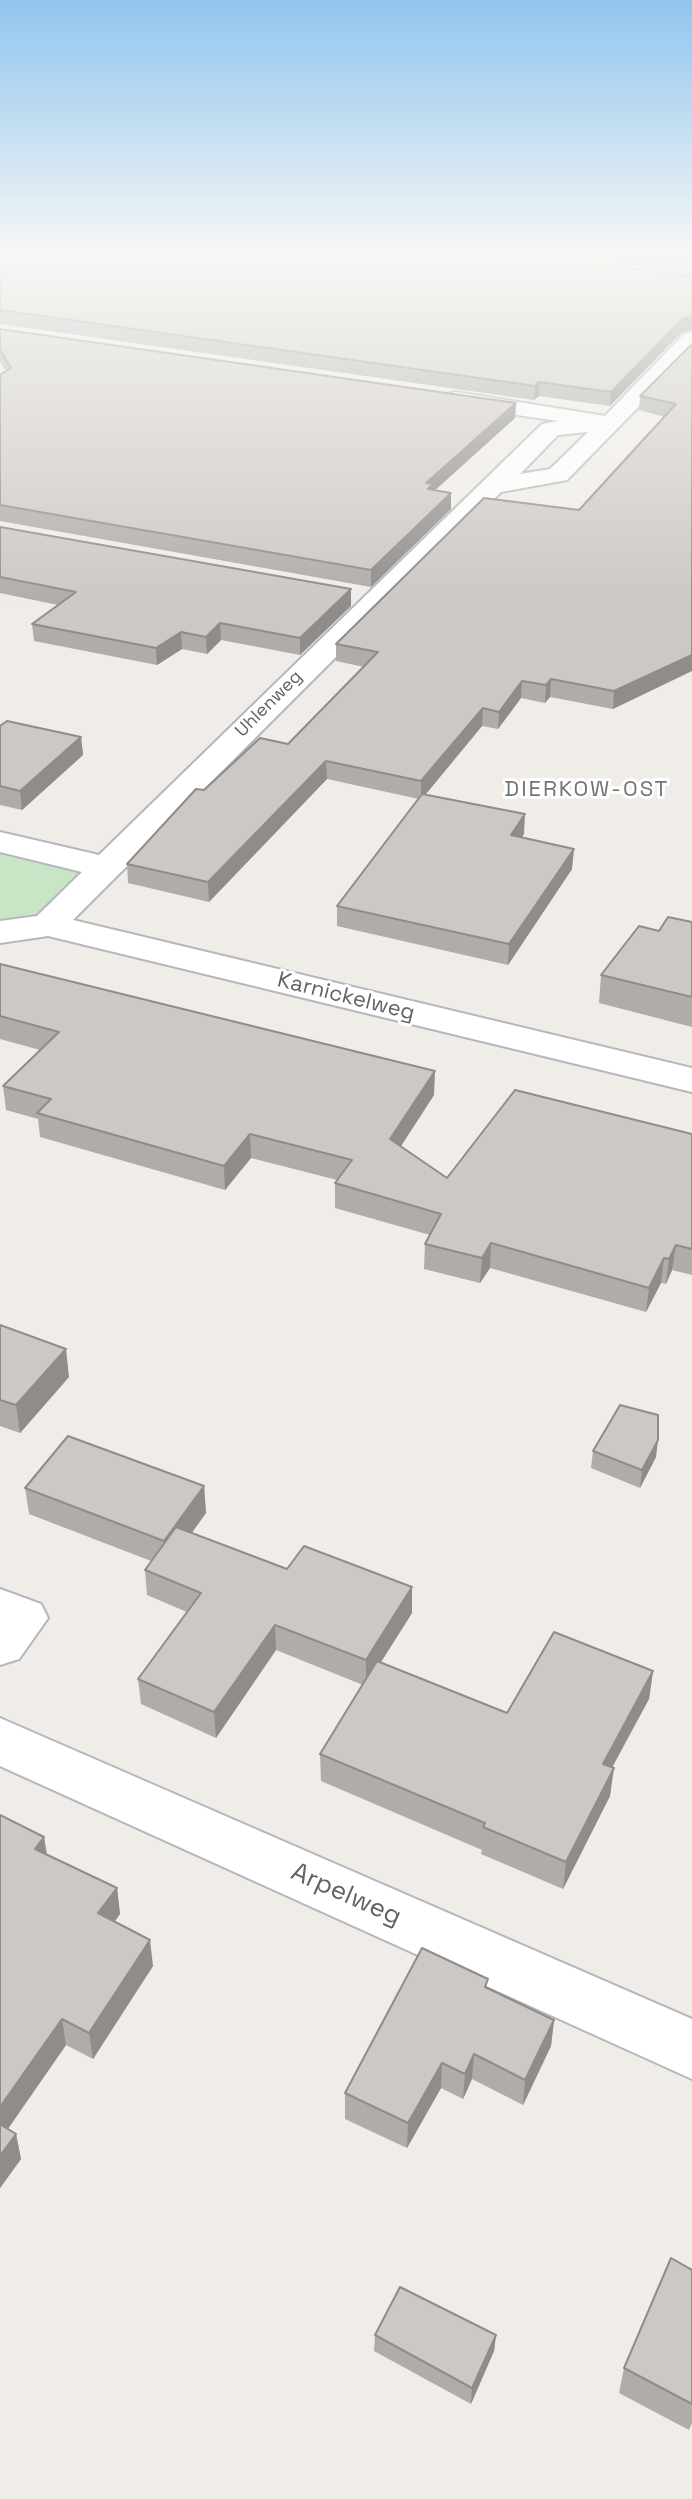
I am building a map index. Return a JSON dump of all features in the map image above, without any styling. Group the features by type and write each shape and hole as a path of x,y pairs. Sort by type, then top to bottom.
{"street":[{"path":"439,397 612,422 661,372"},
{"name":"Uhlenweg","path":"48,925 375,599 551,429 612,422"},
{"path":"344,594 375,599"},
{"path":"0,842 104,867"},
{"name":"Karnickelweg","path":"0,932 48,925 692,1080"},
{"path":"0,1609 22,1618 0,1644"},
{"name":"Arpelweg","path":"0,1741 692,2050"}],"green space":[{"path":"0,842 104,867 48,925 0,932"}],"building":[{"path":"5,372 297,372 516,403 426,483 433,484 428,489 451,493 371,570 0,505 0,375"},
{"path":"434,372 631,372 611,392 539,382 535,386"},
{"path":"664,372 692,372 692,655 614,691 551,679 546,685 522,681 499,712 483,708 421,781 326,761 208,882 127,864 196,789 204,790 260,738 288,744 378,652 336,644 484,498 579,510 676,404 640,396"},
{"path":"0,527 351,589 300,638 220,623 206,637 181,632 156,648 32,624 76,592 0,577"},
{"path":"7,721 81,737 20,791 0,786 0,726"},
{"path":"422,794 525,814 511,835 574,849 509,944 337,906"},
{"path":"668,917 692,922 692,997 601,975 639,926 659,931"},
{"path":"0,964 435,1071 390,1139 447,1178 515,1090 692,1134 692,1249 676,1245 669,1259 664,1258 649,1288 491,1243 482,1258 425,1244 441,1214 335,1183 352,1160 250,1134 224,1166 37,1113 51,1099 3,1086 59,1032 0,1016"},
{"path":"0,1325 66,1349 16,1405 0,1400"},
{"path":"620,1405 658,1415 658,1440 642,1470 593,1451"},
{"path":"68,1436 204,1486 164,1541 25,1488"},
{"path":"176,1527 287,1569 304,1546 412,1587 366,1660 275,1625 214,1712 138,1679 201,1593 145,1570"},
{"path":"554,1632 653,1671 603,1764 614,1768 566,1862 483,1827 485,1823 320,1754 377,1661 507,1713"},
{"path":"0,1815 44,1837 35,1849 117,1888 98,1913 150,1940 89,2033 62,2019 0,2107"},
{"path":"422,1948 488,1979 485,1987 554,2020 525,2080 474,2054 465,2074 442,2063 408,2123 345,2093"},
{"path":"0,2124 16,2134 0,2156"},
{"path":"671,2258 692,2270 692,2404 624,2368"},
{"path":"400,2287 496,2335 472,2388 375,2335"}],"district":[{"name":"DIERKOW-OST","path":"587,790"}]}
